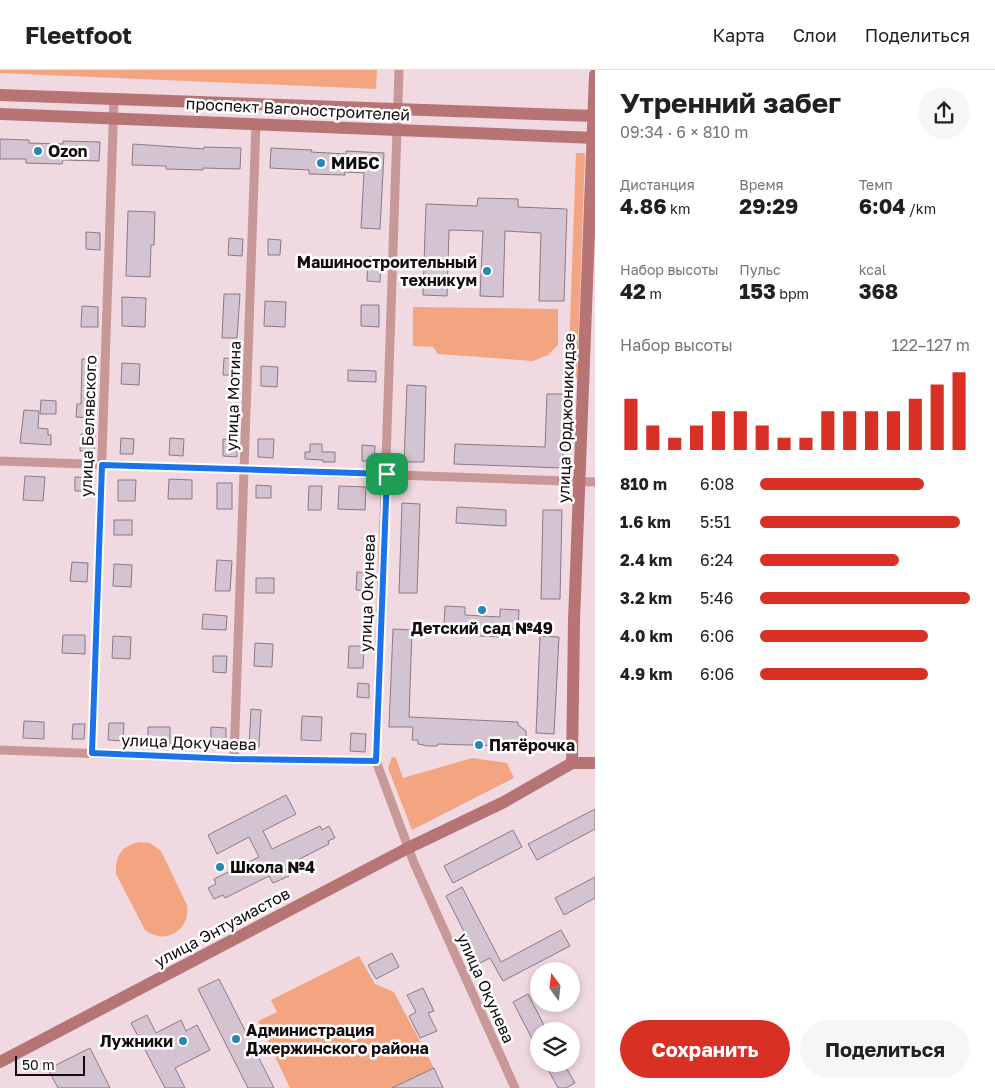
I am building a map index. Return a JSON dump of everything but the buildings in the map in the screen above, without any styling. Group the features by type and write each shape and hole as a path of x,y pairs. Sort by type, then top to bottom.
{"street":[{"name":"улица Окунева","path":"399,70 376,761 408,848 515,1088"},
{"name":"улица Орджоникидзе","path":"572,763 573,687 595,75"},
{"name":"проспект Вагоностроителей","path":"0,95 594,116"},
{"name":"улица Белявского","path":"92,753 114,99"},
{"name":"проспект Вагоностроителей","path":"0,114 594,138"},
{"name":"улица Мотина","path":"234,759 256,123"},
{"path":"0,461 595,482"},
{"name":"улица Докучаева","path":"0,750 234,759 376,761"},
{"path":"572,763 595,764"},
{"name":"улица Энтузиастов","path":"0,1062 408,848 504,802 572,763"}],"shaded area":[{"path":"0,70 377,70 376,89 0,73"},
{"path":"576,153 585,153 577,378 568,378"},
{"path":"413,307 558,309 558,345 548,355 533,361 438,354 433,347 413,346"},
{"path":"392,757 396,758 403,778 472,758 507,763 514,778 412,830 388,768"},
{"path":"139,842 150,843 161,851 187,905 185,922 175,933 168,936 153,935 145,930 116,874 120,853 128,846"},
{"path":"359,956 375,984 394,992 434,1068 392,1088 290,1088 258,1021 277,1012 271,1000"}],"place":[{"name":"Ozon","path":"38,151"},
{"name":"МИБС","path":"321,163"},
{"name":"Машиностроительный техникум","path":"487,271"},
{"name":"Детский сад №49","path":"482,610"},
{"name":"Пятёрочка","path":"479,745"},
{"name":"Школа №4","path":"220,867"},
{"name":"Администрация Джержинского района","path":"236,1039"},
{"name":"Лужники","path":"183,1041"}],"route":[{"path":"102,465 387,474 376,761 234,759 92,753 102,465"}]}
